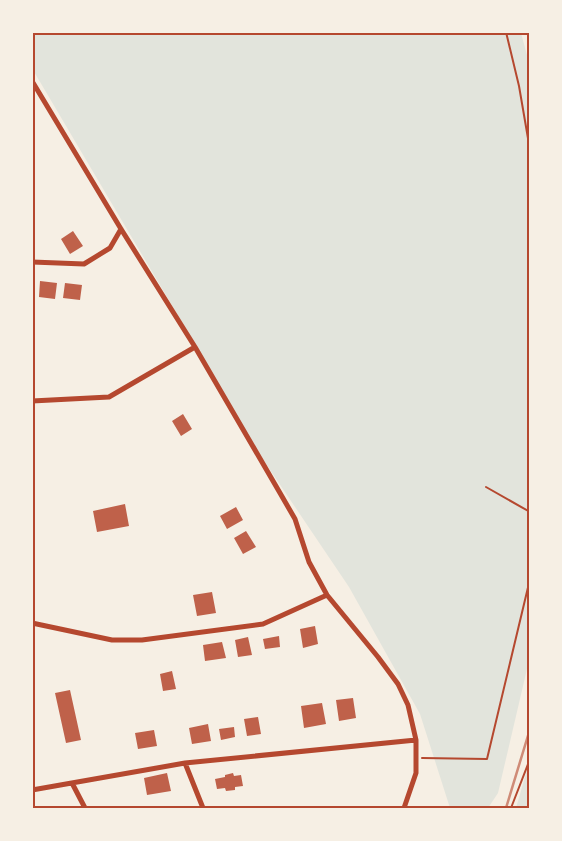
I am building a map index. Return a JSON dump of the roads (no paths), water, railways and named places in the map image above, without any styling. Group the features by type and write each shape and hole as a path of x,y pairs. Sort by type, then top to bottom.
{"street":[{"path":"32,81 195,347 296,519 309,562 327,595 398,684 408,705 416,740 416,773 404,808"},
{"path":"32,262 84,264 110,248 121,228"},
{"path":"32,401 109,397 195,347"},
{"path":"32,623 112,640 142,640 263,624 327,595"},
{"path":"32,790 185,763 416,740"},
{"path":"185,763 203,808"},
{"path":"72,783 85,808"}],"railway":[{"path":"506,808 530,729"}]}
